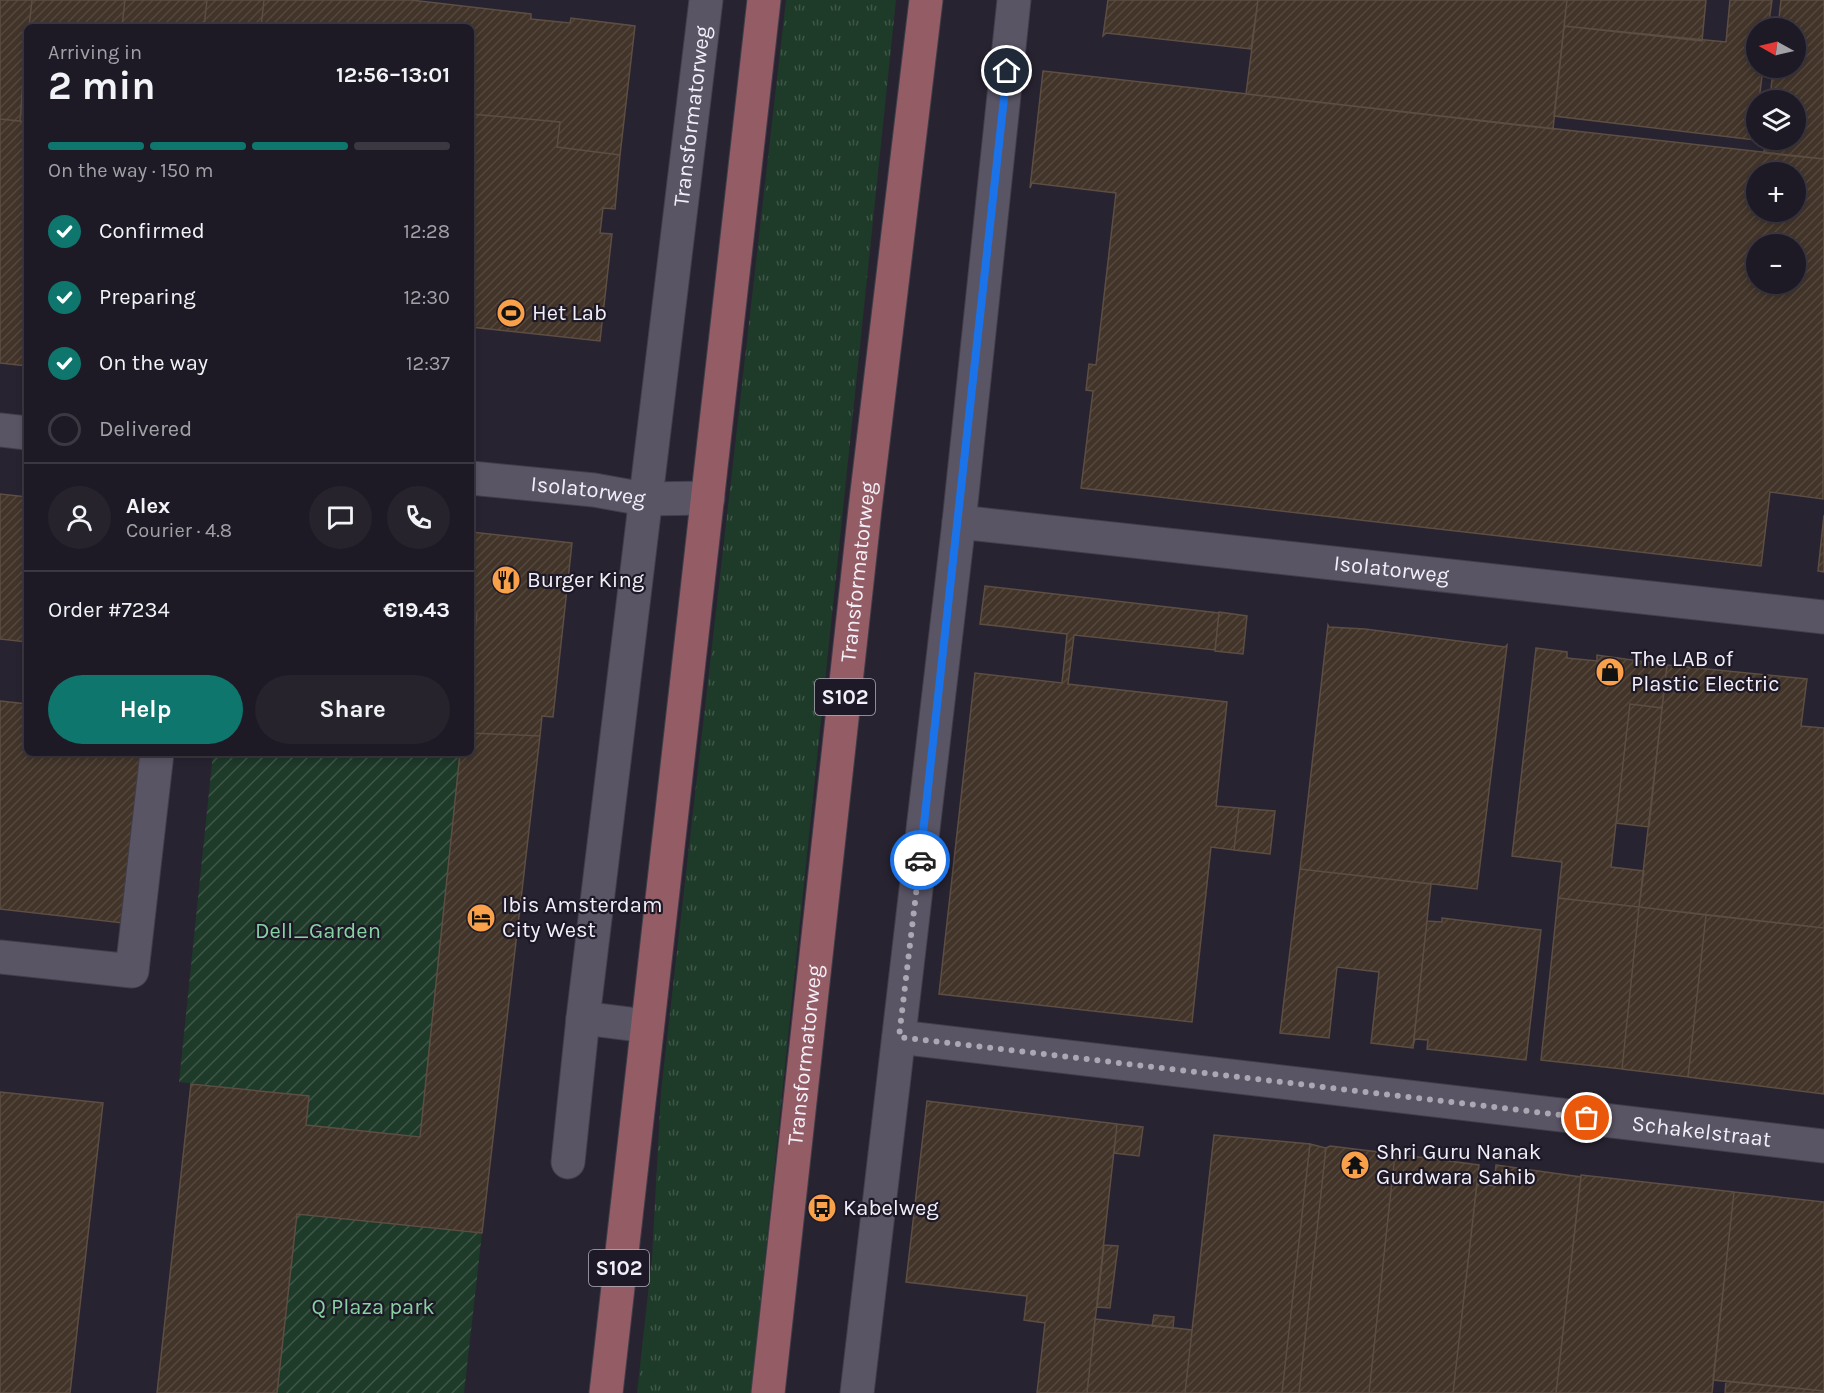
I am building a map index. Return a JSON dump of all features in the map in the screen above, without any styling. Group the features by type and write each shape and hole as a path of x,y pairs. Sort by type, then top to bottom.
{"main road":[{"name":"S102","path":"606,1393 764,0"},
{"name":"Transformatorweg","path":"768,1393 861,544 926,0"}],"street":[{"name":"Transformatorweg","path":"568,1162 644,499 706,0"},
{"path":"856,1393 959,522 1014,0"},
{"path":"0,430 24,433"},
{"name":"Isolatorweg","path":"474,478 594,490 644,499 708,498"},
{"name":"Isolatorweg","path":"959,522 1824,617"},
{"path":"0,957 132,971 157,756"},
{"path":"168,855 180,756"},
{"path":"583,1018 646,1026"},
{"name":"Schakelstraat","path":"899,1037 1824,1146"}],"green space":[{"path":"786,0 896,0 751,1393 637,1393 652,1257 661,1091"},
{"name":"Dell_Garden","path":"213,756 460,756 420,1137 306,1125 309,1096 179,1082"},
{"name":"Q Plaza park","path":"297,1214 482,1233 464,1393 275,1393"}],"building":[{"path":"0,0 32,0 29,24 24,24 20,121 0,119"},
{"path":"32,0 125,0 122,24 29,24"},
{"path":"125,0 207,0 204,24 122,24"},
{"path":"207,0 264,0 261,24 204,24"},
{"path":"264,0 411,0 531,14 531,19 570,23 571,18 635,26 620,155 557,147 560,122 474,114 474,24 261,24"},
{"path":"1108,0 1258,0 1251,49 1106,33 1103,36"},
{"path":"1258,0 1567,0 1553,129 1246,94"},
{"path":"1567,0 1706,0 1702,41 1564,26"},
{"path":"1730,0 1772,0 1769,18 1746,18 1746,78 1762,78 1760,90 1746,90 1746,139 1554,116 1564,26 1726,42"},
{"path":"1781,0 1824,0 1824,159 1764,153 1764,150 1806,150 1806,90 1771,90 1772,78 1806,78 1806,18 1779,18"},
{"path":"1043,71 1824,159 1823,499 1770,492 1761,566 1081,488 1093,391 1086,390 1089,364 1096,365 1116,193 1032,183 1030,188"},
{"path":"23,89 24,89 24,122 20,121"},
{"path":"474,114 560,122 557,147 620,155 615,209 603,208 600,233 612,234 600,341 474,327"},
{"path":"0,119 24,122 24,366 0,363"},
{"path":"0,494 24,497 24,642 0,639"},
{"path":"1824,515 1824,572 1818,571"},
{"path":"474,532 572,543 553,717 542,716 540,736 474,733 474,636 477,614 474,614"},
{"path":"985,586 1219,613 1215,650 1074,635 1068,684 1227,702 1216,806 1239,808 1234,850 1211,847 1192,1022 939,994 975,673 1062,683 1067,634 980,624"},
{"path":"1219,612 1247,616 1243,654 1215,651"},
{"path":"1328,625 1329,627 1365,629 1505,647 1507,645 1477,889 1300,869"},
{"path":"1536,648 1567,652 1567,658 1597,661 1597,655 1667,665 1662,708 1630,704 1616,823 1611,867 1644,871 1639,907 1558,898 1562,862 1512,856"},
{"path":"1667,665 1807,679 1801,726 1824,728 1824,928 1639,907"},
{"path":"0,701 24,704 24,756 143,756 123,923 0,909"},
{"path":"1630,704 1662,708 1649,827 1616,823"},
{"name":"Ibis Amsterdam City West","path":"474,733 540,736 482,1233 297,1214 277,1393 157,1393 191,1084 309,1096 306,1125 420,1137 460,756 474,756"},
{"path":"1239,808 1275,811 1270,854 1234,850"},
{"path":"1300,869 1431,884 1413,1048 1371,1043 1379,972 1337,967 1329,1038 1280,1033"},
{"path":"1558,898 1639,907 1622,1069 1541,1060"},
{"path":"1639,907 1706,915 1688,1077 1622,1069"},
{"path":"1706,915 1824,928 1824,1094 1688,1077"},
{"path":"1442,918 1541,930 1526,1060 1427,1049 1428,1040 1415,1039 1413,1046 1427,921 1442,922"},
{"path":"0,1092 103,1103 70,1393 0,1393"},
{"path":"927,1101 1117,1124 1087,1393 1037,1393 1045,1323 1024,1320 1027,1296 906,1282"},
{"path":"1117,1124 1143,1127 1139,1156 1114,1153"},
{"path":"1214,1135 1310,1144 1282,1393 1185,1393"},
{"path":"1310,1144 1326,1148 1299,1393 1282,1393"},
{"path":"1330,1146 1395,1154 1369,1393 1299,1393 1326,1148"},
{"path":"1395,1154 1479,1165 1453,1393 1369,1393"},
{"path":"1496,1165 1581,1177 1556,1393 1453,1393 1477,1184 1494,1186"},
{"path":"1581,1175 1734,1192 1712,1393 1556,1393"},
{"path":"1734,1192 1824,1202 1824,1391 1713,1380"},
{"path":"1104,1245 1118,1246 1110,1308 1097,1307"},
{"path":"1154,1315 1174,1317 1173,1328 1152,1326"},
{"path":"1095,1319 1192,1330 1185,1393 1087,1393"},
{"path":"1726,1381 1824,1391 1824,1393 1725,1393"}],"way so far":[{"path":"920,860 899,1037 1587,1118"}],"place":[{"name":"Het Lab","path":"511,313"},
{"name":"Burger King","path":"506,580"},
{"name":"The LAB of Plastic Electric","path":"1610,672"},
{"name":"Ibis Amsterdam City West","path":"481,918"},
{"name":"Shri Guru Nanak Gurdwara Sahib","path":"1355,1165"},
{"name":"Kabelweg","path":"822,1208"}],"route":[{"path":"920,860 1007,71"}]}
